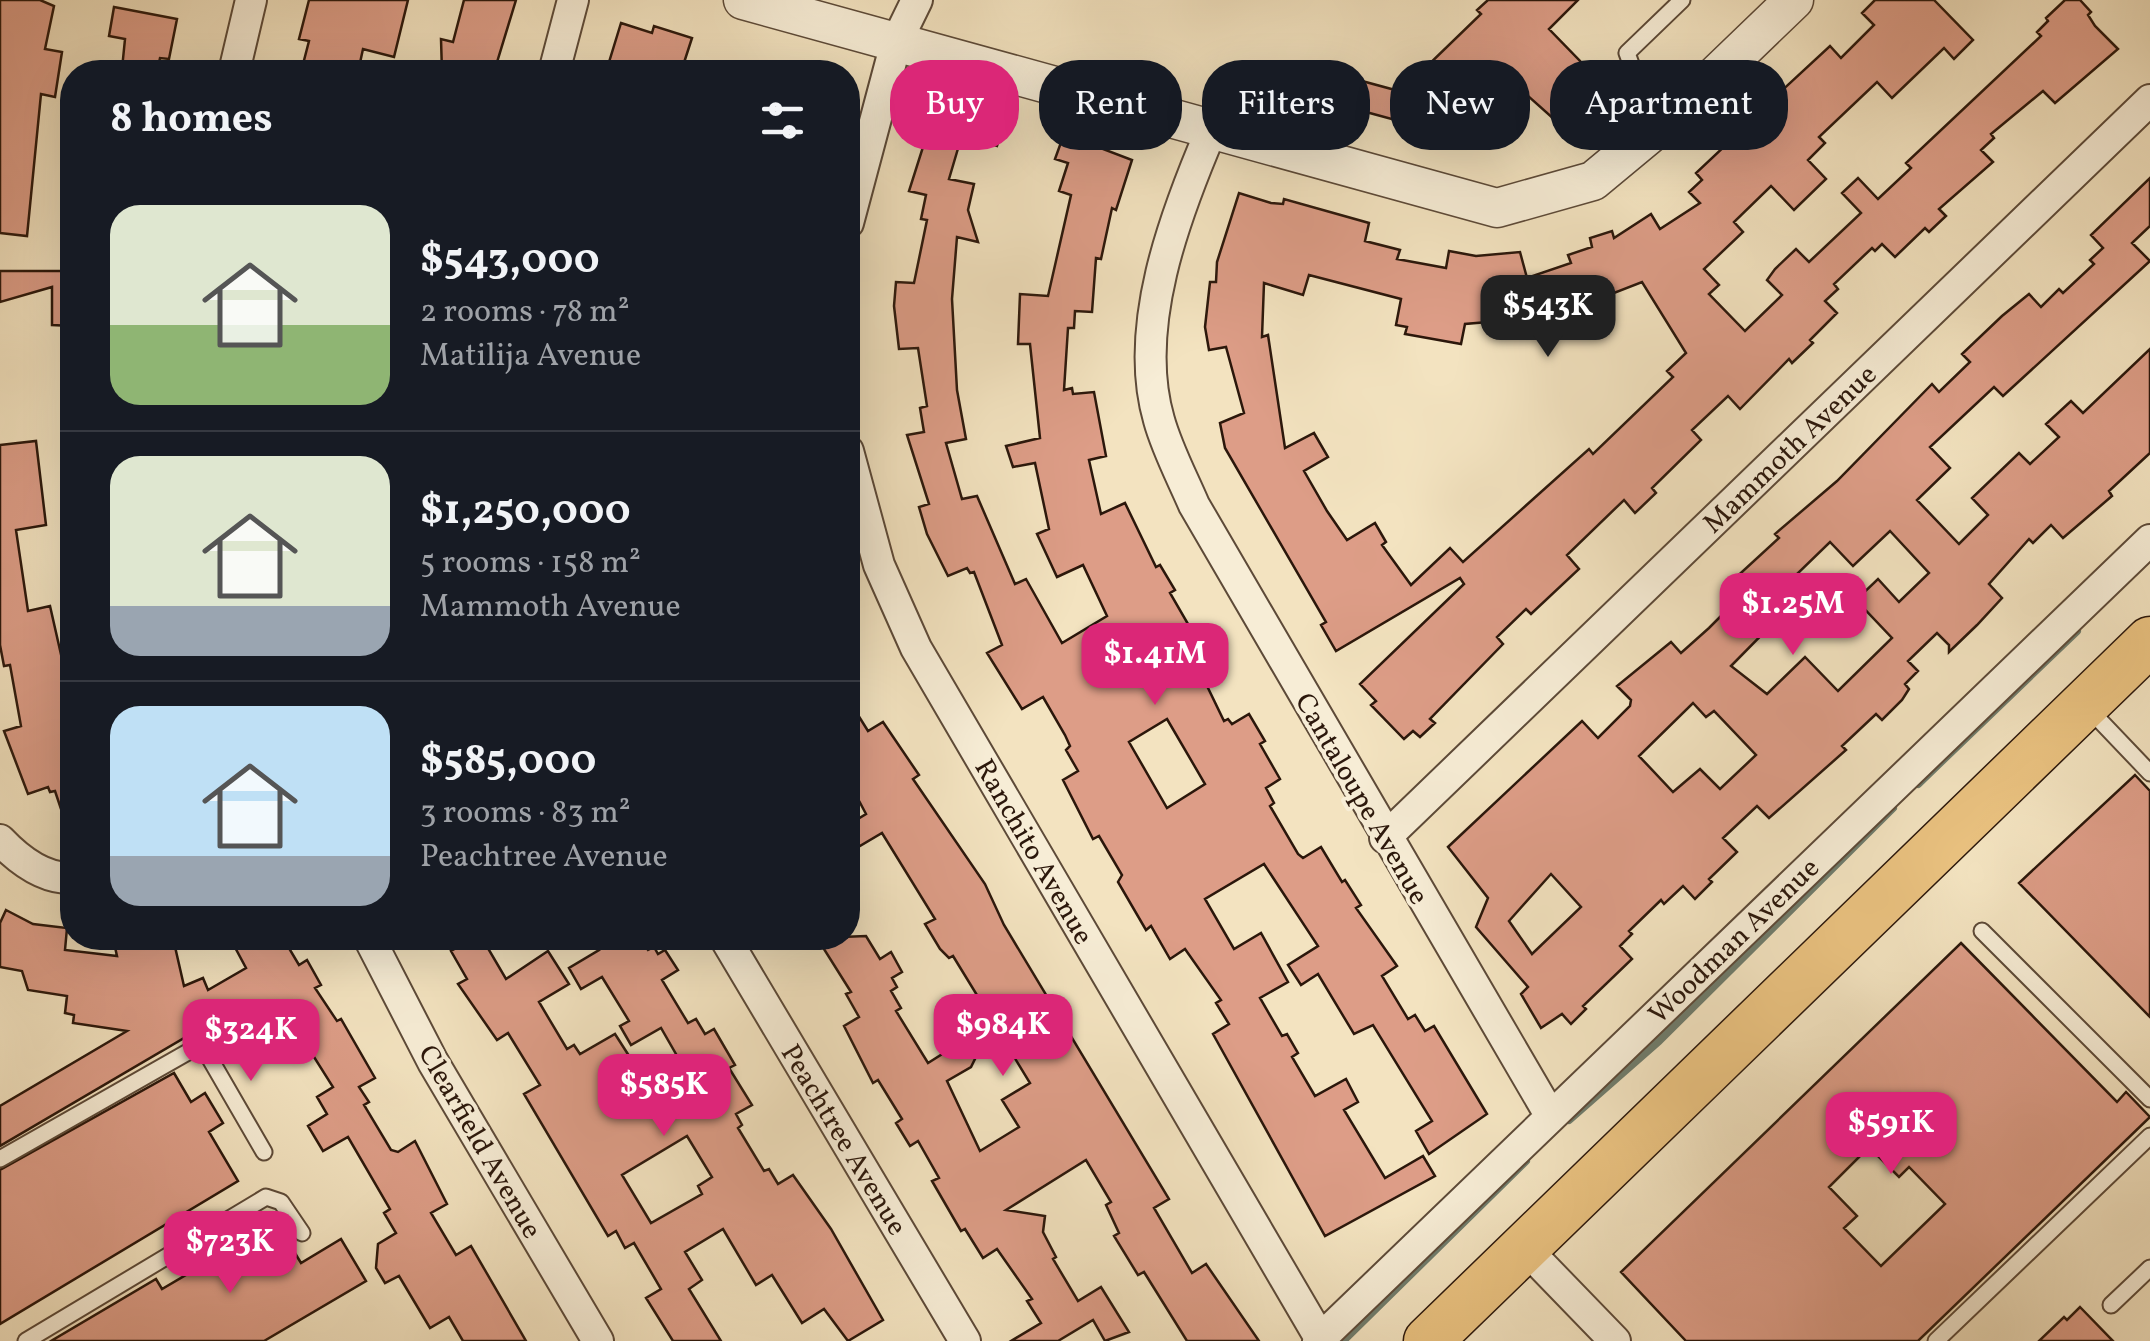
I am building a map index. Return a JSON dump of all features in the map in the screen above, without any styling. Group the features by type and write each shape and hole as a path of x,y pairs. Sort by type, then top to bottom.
{"main road":[{"path":"1428,1341 2150,642"}],"street":[{"path":"237,60 251,0"},
{"path":"557,60 574,0"},
{"path":"743,0 1202,128"},
{"path":"860,178 896,43 917,0"},
{"path":"1730,60 1794,0"},
{"name":"Mammoth Avenue","path":"1386,838 2150,100"},
{"name":"Cantaloupe Avenue","path":"1203,150 1186,191 1158,283 1152,362 1158,418 1194,505 1550,1115"},
{"path":"1282,150 1498,208 1593,181 1630,150"},
{"name":"Ranchito Avenue","path":"860,495 879,565 916,648 1319,1340"},
{"name":"Woodman Avenue","path":"1319,1340 2150,540"},
{"path":"0,840 17,858 60,878"},
{"name":"Clearfield Avenue","path":"374,950 434,1062 598,1341"},
{"name":"Peachtree Avenue","path":"731,950 965,1341"},
{"path":"1525,1248 1616,1341"}],"lane":[{"path":"1629,60 1627,53 1682,0"},
{"path":"2084,704 2150,772"},
{"path":"1982,932 2150,1099"},
{"path":"0,1159 195,1048 209,1057 264,1152"},
{"path":"1936,1341 2150,1136"},
{"path":"26,1341 266,1197 281,1202 302,1233"},
{"path":"2111,1306 2150,1268"}],"building":[{"path":"0,0 40,0 54,6 45,49 62,52 55,97 41,94 27,236 0,233"},
{"path":"309,0 408,0 394,57 363,49 361,60 304,60 309,41 299,39"},
{"path":"464,0 516,0 498,60 442,60 441,39 453,42"},
{"path":"1488,0 1578,0 1549,29 1579,60 1550,60 1550,116 1530,98 1530,60 1433,60 1481,14 1477,10"},
{"path":"1875,0 1934,0 1973,40 1954,59 1944,48 1892,98 1877,82 1819,137 1825,143 1808,160 1826,179 1794,210 1771,186 1734,222 1743,232 1704,269 1719,285 1709,294 1745,331 1782,295 1767,280 1775,269 1796,249 1809,262 1861,213 1842,193 1858,178 1878,199 1911,168 1906,163 2041,36 2037,32 2048,21 2046,18 2065,0 2080,0 2091,12 2088,15 2095,26 2118,49 2055,103 2043,91 1991,134 1994,138 1981,150 1993,162 1939,209 1946,216 1929,232 1925,228 1895,257 1882,244 1875,251 1872,248 1834,284 1838,289 1825,301 1837,313 1810,340 1813,343 1792,363 1789,359 1740,409 1728,396 1692,430 1701,440 1652,488 1656,493 1635,513 1624,500 1567,555 1579,569 1531,614 1526,609 1497,637 1503,644 1430,719 1435,723 1420,737 1413,731 1404,739 1371,705 1376,701 1360,684 1464,584 1460,578 1336,651 1321,625 1326,622 1225,448 1220,423 1244,413 1226,347 1209,350 1205,327 1210,282 1216,282 1217,262 1239,193 1271,203 1283,204 1284,199 1369,223 1365,241 1400,250 1397,259 1446,268 1449,251 1476,256 1520,252 1527,278 1571,263 1568,255 1592,247 1590,238 1612,231 1614,238 1651,214 1660,229 1700,203 1689,192 1702,180 1696,173 1721,150 1788,150 1788,85 1830,46 1841,58 1874,25 1862,13","holes":["1309,275 1401,299 1396,325 1407,327 1405,334 1461,344 1465,324 1523,319 1524,331 1553,328 1552,317 1642,282 1686,353 1667,371 1673,377 1593,454 1589,449 1463,562 1450,548 1411,585 1382,545 1386,542 1375,523 1347,540 1327,511 1304,471 1328,457 1314,433 1285,448 1268,335 1262,337 1264,283 1303,295"]},
{"path":"114,7 177,19 169,59 123,60 125,39 109,36"},
{"path":"621,23 652,33 654,26 692,38 685,60 610,60"},
{"path":"1370,83 1390,89 1390,119 1370,113"},
{"path":"922,150 958,150 949,179 974,184 968,210 978,242 957,237 952,299 957,390 966,439 946,443 962,499 977,496 1015,584 1026,579 1062,643 1107,616 1083,565 1057,577 1037,534 1049,529 1035,463 1013,467 1006,446 1040,438 1030,344 1018,344 1020,294 1048,296 1071,195 1059,191 1068,163 1055,159 1058,150 1106,150 1132,160 1116,210 1112,208 1101,259 1096,258 1092,312 1075,311 1074,328 1068,328 1064,390 1072,388 1073,394 1094,392 1106,456 1089,460 1101,514 1125,503 1156,567 1160,565 1175,590 1170,593 1192,631 1197,628 1210,650 1194,659 1224,721 1228,719 1232,724 1249,714 1265,741 1260,744 1280,779 1266,788 1274,803 1270,806 1298,854 1303,858 1321,847 1342,882 1345,880 1361,905 1356,908 1397,966 1382,976 1408,1019 1415,1015 1425,1031 1434,1026 1487,1114 1429,1154 1416,1131 1432,1121 1373,1025 1354,1034 1318,974 1301,985 1288,965 1318,946 1264,864 1205,899 1234,949 1261,933 1288,982 1260,998 1282,1036 1287,1034 1298,1053 1292,1057 1315,1096 1346,1079 1358,1102 1344,1110 1385,1178 1423,1156 1435,1176 1325,1236 1213,1034 1229,1024 1216,1003 1221,1000 1185,949 1170,959 1151,926 1146,930 1118,882 1122,875 1099,836 1093,839 1063,780 1078,771 1066,750 1070,746 1065,735 1043,697 1022,709 987,653 1002,645 974,572 967,568 948,576 927,534 919,507 929,504 907,435 924,432 920,408 927,406 918,348 899,349 894,306 896,282 914,283 927,220 921,219 926,195 909,191","holes":["1167,719 1205,784 1167,808 1129,742"]},
{"path":"2150,178 2150,226 2132,243 2150,261 2003,396 1994,387 1930,447 1950,468 1917,500 1959,544 1988,515 1972,498 2019,453 2030,464 2059,437 2046,424 2071,401 2083,413 2150,349 2150,453 2109,491 2112,496 2063,538 2051,525 2033,543 2029,539 1989,584 2002,598 1977,625 1949,652 1949,645 1937,633 1908,661 1918,671 1905,684 1909,689 1902,700 1882,720 1876,714 1842,746 1846,750 1769,818 1757,806 1723,838 1737,852 1709,879 1712,882 1695,899 1683,886 1664,904 1661,900 1629,931 1632,934 1620,946 1632,959 1583,1006 1586,1009 1571,1024 1562,1014 1541,1028 1521,994 1528,987 1476,927 1488,898 1448,847 1582,721 1598,738 1630,706 1631,700 1617,686 1671,642 1681,653 1709,628 1743,594 1731,582 1779,538 1775,534 1837,481 1932,384 1939,392 1970,362 1962,354 2002,316 2029,294 2041,307 2094,264 2090,260 2103,248 2091,235","holes":["1890,531 1929,573 1899,602 1878,579 1856,600 1892,638 1838,691 1805,657 1767,694 1731,666 1792,604 1816,629 1834,613 1797,574 1830,542 1853,566","1693,703 1706,717 1714,711 1756,755 1720,789 1700,769 1673,792 1639,756","1551,874 1581,907 1532,954 1509,921"]},
{"path":"0,271 60,271 60,325 52,325 52,287 0,302"},
{"path":"36,441 46,525 16,530 28,611 50,606 60,650 60,806 55,791 50,792 48,787 28,794 4,731 21,726 10,665 4,666 0,645 0,445"},
{"path":"860,718 868,731 883,722 919,775 913,779 985,884 1004,925 1169,1199 1154,1208 1192,1273 1206,1264 1259,1341 1187,1341 1144,1272 1138,1275 1114,1236 1119,1233 1106,1205 1111,1202 1086,1160 1006,1210 1045,1216 1043,1232 1056,1257 1053,1259 1078,1301 1101,1287 1129,1332 1105,1341 1093,1320 1058,1341 1011,1341 1041,1323 1027,1301 1032,1299 997,1249 983,1258 965,1229 961,1231 932,1181 939,1178 918,1141 910,1146 896,1123 902,1119 878,1080 873,1083 844,1026 859,1017 846,994 851,992 825,950 860,950 860,936 866,936 880,959 891,952 902,972 892,978 897,987 891,991 901,1008 896,1011 928,1063 988,1025 974,1003 980,1000 953,956 949,958 940,949 925,924 935,919 882,833 860,846 860,818 866,814 860,803","holes":["1005,1042 1030,1083 1002,1100 1019,1127 980,1151 947,1081 971,1067 976,1057"]},
{"path":"2135,775 2150,791 2150,1017 2019,883"},
{"path":"6,910 33,924 60,927 60,950 117,956 116,950 176,950 184,986 203,978 208,990 246,968 236,950 290,950 299,965 307,960 321,985 315,988 337,1021 341,1019 375,1078 359,1087 369,1102 364,1105 391,1150 398,1152 415,1141 447,1204 431,1213 456,1255 471,1246 526,1341 463,1341 449,1317 430,1328 399,1276 385,1283 376,1268 378,1244 396,1233 384,1213 390,1209 348,1137 323,1151 308,1126 327,1114 317,1097 333,1087 297,1030 253,1055 225,1014 0,1146 0,1106 127,1031 73,1023 74,1015 65,1013 67,996 28,990 22,971 0,967 0,923"},
{"path":"1961,943 2117,1102 2126,1092 2150,1117 1918,1341 1686,1341 1621,1272","holes":["1869,1147 1899,1177 1909,1167 1945,1204 1881,1266 1844,1228 1857,1216 1829,1187"]},
{"path":"453,950 489,950 506,979 548,951 569,984 539,1002 567,1049 574,1045 580,1054 615,1034 649,1087 684,1068 661,1028 631,1045 620,1026 629,1021 602,977 581,989 569,968 599,950 656,950 658,954 665,950 678,970 662,980 688,1023 696,1019 705,1034 714,1029 735,1065 729,1068 752,1105 736,1114 742,1125 738,1128 764,1171 769,1169 778,1184 793,1175 831,1229 883,1320 848,1341 824,1309 802,1323 772,1275 756,1285 723,1229 685,1252 702,1280 689,1289 721,1341 673,1341 646,1298 661,1289 634,1243 625,1248 616,1231 608,1236 524,1094 540,1085 508,1033 497,1040 458,984 467,979","holes":["687,1136 712,1177 698,1186 702,1194 651,1223 622,1175"]},
{"path":"174,1073 191,1102 205,1093 223,1123 209,1132 238,1181 0,1324 0,1170"},
{"path":"276,1222 301,1263 341,1239 366,1281 264,1341 51,1341 156,1279 162,1289"},
{"path":"2080,1307 2113,1341 2039,1341 2064,1317 2067,1320"}],"waterway":[{"path":"1918,784 2077,631"},
{"path":"1569,1120 1659,1041 1893,808"},
{"path":"1343,1341 1526,1161"}]}
